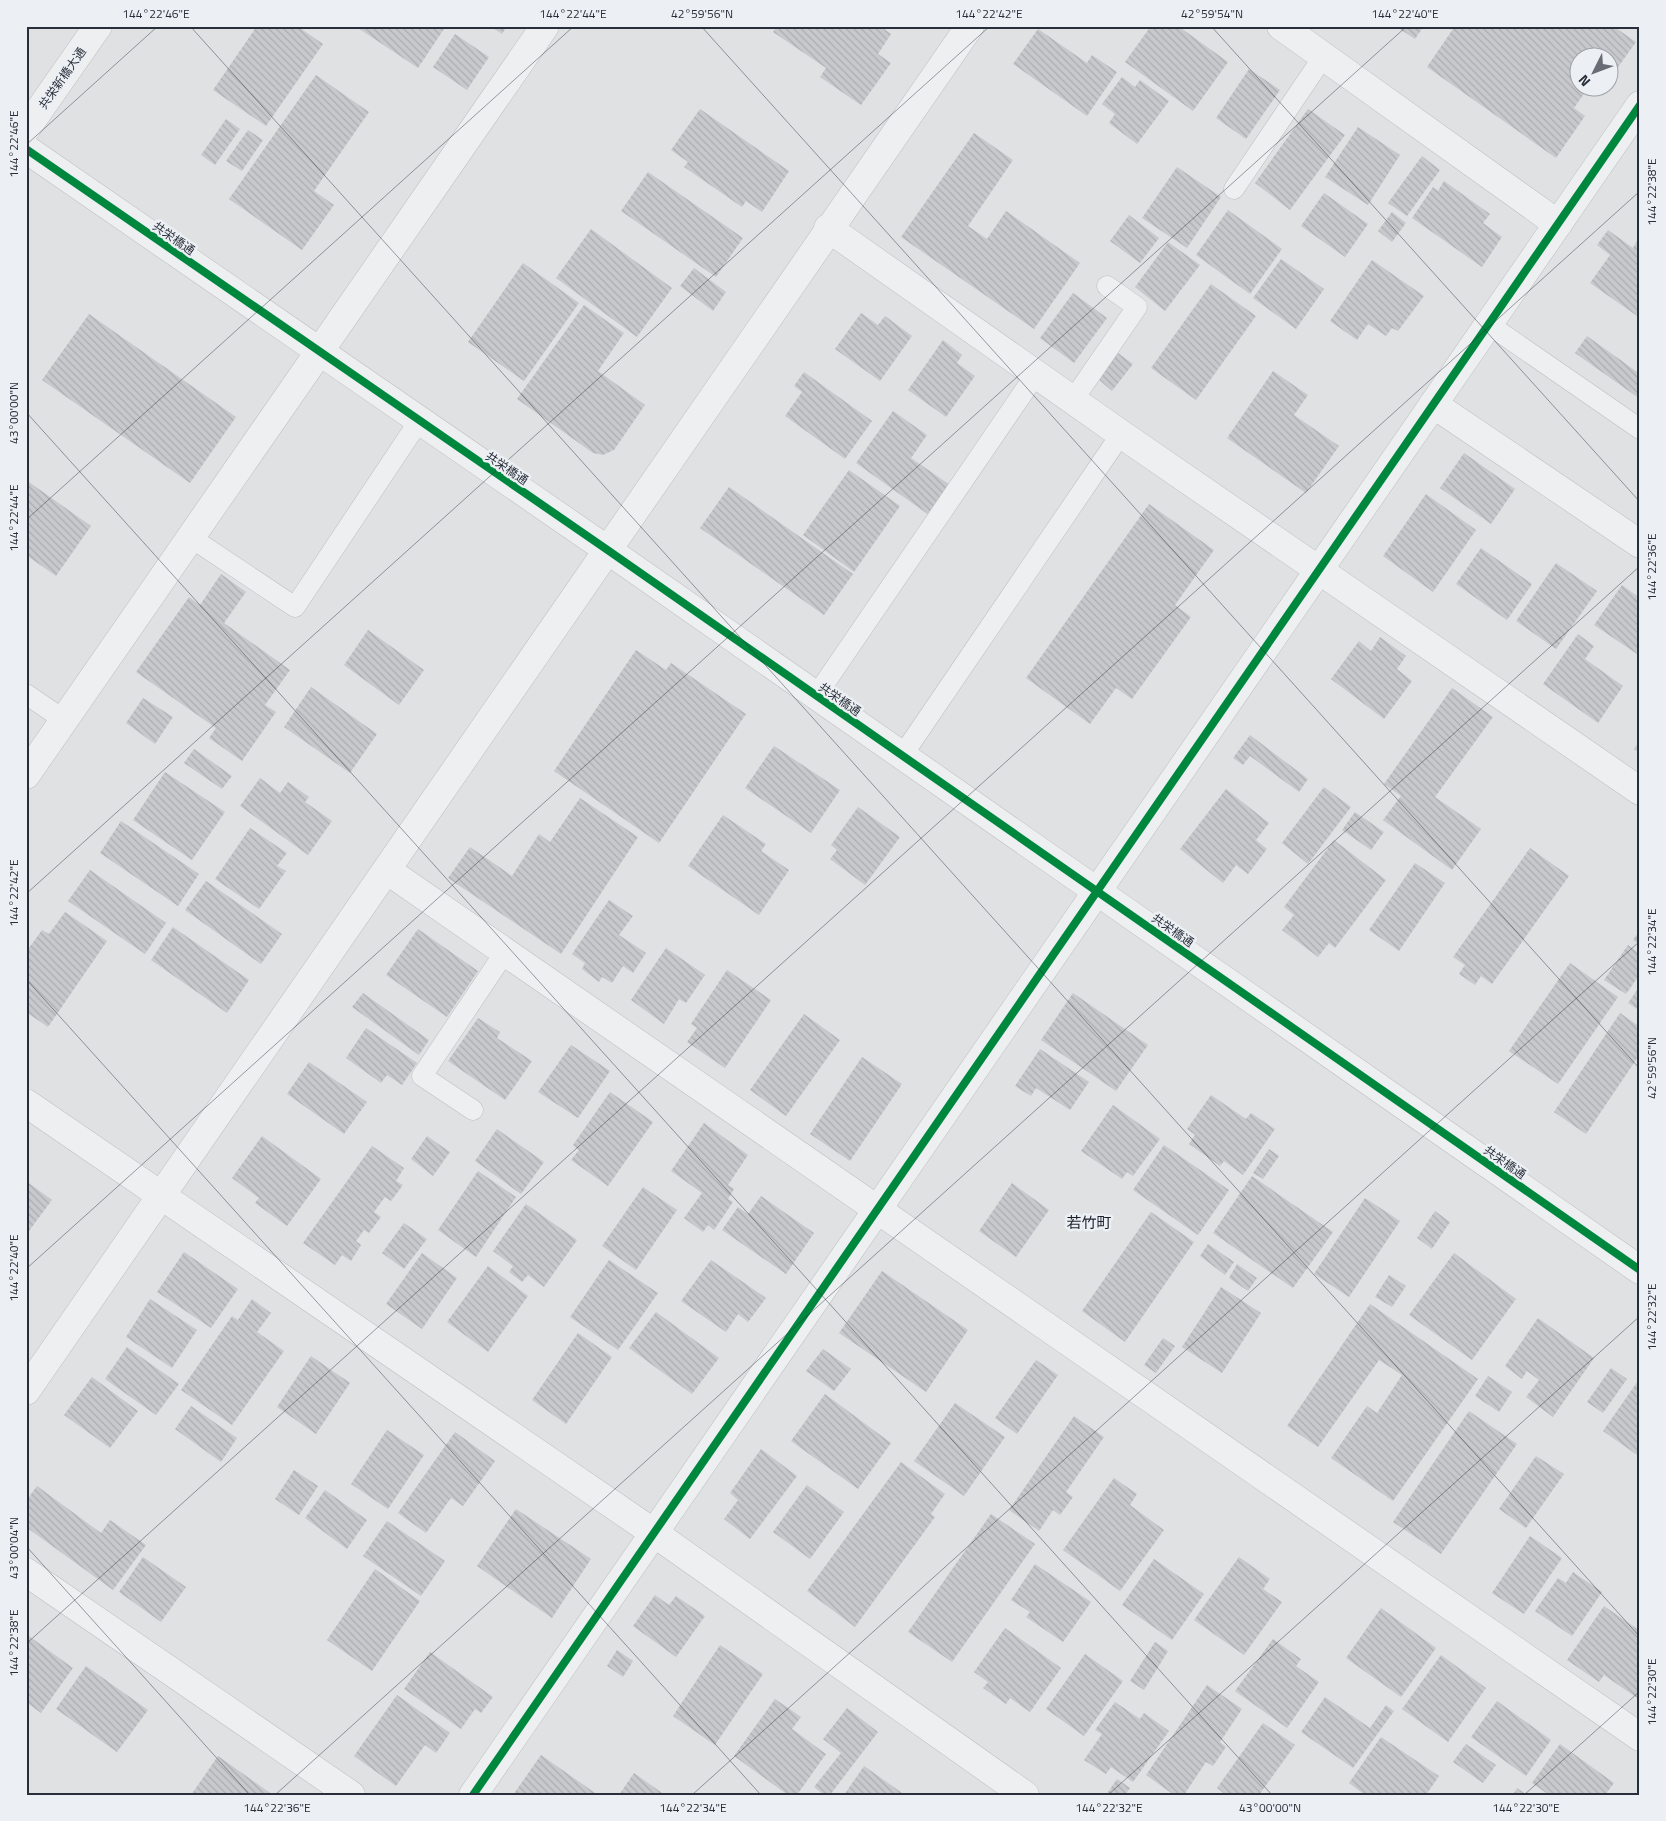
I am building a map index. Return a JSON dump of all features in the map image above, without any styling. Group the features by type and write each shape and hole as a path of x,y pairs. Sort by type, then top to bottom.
{"street":[{"name":"共栄新橋大通","path":"26,129 98,26"},
{"path":"26,775 545,26"},
{"path":"29,1380 163,1197 609,551 828,228 970,26"},
{"path":"1281,26 1558,224"},
{"path":"473,1795 1488,324 1558,224 1636,119"},
{"name":"共栄橋通","path":"26,150 609,551 1640,1270"},
{"path":"828,228 1120,434 1640,791"},
{"path":"1433,404 1640,544"},
{"path":"388,871 1640,1737"},
{"path":"26,1103 654,1532 1025,1795"},
{"path":"26,1572 351,1795"}],"lane":[{"path":"1234,189 1324,56"},
{"path":"1073,400 1137,307 1107,286"},
{"path":"1488,324 1640,429"},
{"path":"816,696 1036,374"},
{"path":"190,536 295,607 419,421"},
{"path":"902,756 1120,434"},
{"path":"26,694 64,720"},
{"path":"473,1110 422,1076 505,952"}],"building":[{"path":"257,26 297,26 323,44 266,126 213,90"},
{"path":"355,26 446,26 418,68"},
{"path":"490,26 507,26 502,34"},
{"path":"777,26 880,26 891,34 878,54 891,63 861,105 820,77 826,68 773,32"},
{"path":"1151,26 1178,26 1228,62 1193,111 1125,62"},
{"path":"1395,26 1424,26 1415,39"},
{"path":"1455,26 1613,26 1636,42 1618,67 1618,48 1568,48 1568,98 1581,98 1574,108 1585,116 1556,158 1427,67"},
{"path":"1038,29 1087,63 1092,55 1117,72 1087,116 1013,64"},
{"path":"455,34 489,57 467,90 433,67"},
{"path":"1249,69 1280,90 1246,139 1216,118"},
{"path":"316,75 369,112 314,191 334,205 302,250 229,199"},
{"path":"1122,77 1135,87 1140,80 1169,101 1137,144 1109,123 1115,114 1102,104"},
{"path":"700,109 789,171 762,212 746,201 742,207 684,167 688,162 671,150"},
{"path":"1308,109 1345,135 1290,210 1255,183"},
{"path":"226,119 240,129 215,165 201,155"},
{"path":"1358,127 1400,155 1368,205 1325,177"},
{"path":"248,130 263,140 242,171 226,161"},
{"path":"974,133 1013,160 968,226 987,239 1006,211 1080,263 1034,329 901,237"},
{"path":"1422,156 1440,170 1407,216 1388,203"},
{"path":"1177,167 1221,197 1187,248 1142,218"},
{"path":"648,172 743,238 716,277 621,211"},
{"path":"1444,181 1490,214 1483,223 1502,237 1482,267 1412,218 1433,187 1438,191"},
{"path":"1324,193 1368,224 1345,257 1301,226"},
{"path":"1228,210 1282,249 1250,294 1196,255"},
{"path":"1392,212 1406,223 1392,242 1378,231"},
{"path":"1129,215 1159,238 1140,263 1110,241"},
{"path":"591,229 672,288 637,337 556,278"},
{"path":"1608,230 1633,248 1637,241 1640,242 1640,318 1590,283 1610,255 1597,245"},
{"path":"1168,242 1200,265 1165,311 1135,287"},
{"path":"1281,259 1324,289 1296,329 1253,298"},
{"path":"1372,260 1424,296 1398,331 1392,328 1386,336 1368,324 1357,340 1330,321"},
{"path":"523,263 579,303 524,381 468,342"},
{"path":"694,268 726,292 713,311 680,286"},
{"path":"1211,284 1256,316 1196,400 1151,368"},
{"path":"1073,293 1107,318 1074,363 1040,338"},
{"path":"584,305 624,333 598,371 645,405 614,450 603,455 593,453 517,399"},
{"path":"861,313 878,325 885,316 912,336 880,381 835,349"},
{"path":"89,314 236,417 190,483 42,380"},
{"path":"1587,336 1640,374 1640,399 1575,353"},
{"path":"943,340 962,355 957,363 975,376 946,417 908,390"},
{"path":"1118,353 1133,364 1112,391 1098,379"},
{"path":"1273,371 1308,395 1294,415 1339,446 1306,493 1227,438"},
{"path":"804,372 872,421 845,459 785,416 802,392 794,386"},
{"path":"893,411 927,435 911,458 950,485 929,515 856,463"},
{"path":"1464,453 1515,489 1491,524 1440,488"},
{"path":"849,470 900,506 854,572 803,535"},
{"path":"26,480 91,526 56,576 26,555 26,540 29,537 26,535"},
{"path":"729,487 853,574 824,615 700,528"},
{"path":"1426,494 1476,530 1433,592 1383,556"},
{"path":"1149,504 1214,550 1175,605 1191,617 1132,699 1116,688 1090,724 1026,678"},
{"path":"1481,548 1532,584 1507,620 1456,584"},
{"path":"1556,563 1597,591 1556,649 1516,621"},
{"path":"221,574 246,592 224,623 290,670 265,705 276,712 242,761 209,738 216,728 136,672 189,597 200,605"},
{"path":"1622,585 1640,598 1640,656 1594,625"},
{"path":"368,630 424,670 399,705 344,665"},
{"path":"1578,634 1594,646 1585,659 1623,686 1598,723 1543,684"},
{"path":"1380,637 1406,656 1397,669 1412,681 1384,719 1331,679 1359,641 1371,651"},
{"path":"636,650 666,670 671,663 746,714 659,843 554,771"},
{"path":"311,687 377,734 350,773 284,727"},
{"path":"1452,688 1493,717 1435,797 1481,829 1452,870 1383,820 1401,796 1384,784"},
{"path":"143,698 173,717 155,744 126,723"},
{"path":"1250,735 1308,779 1299,792 1250,756 1243,765 1233,758"},
{"path":"1640,740 1640,753 1634,749"},
{"path":"774,746 840,790 811,833 745,788"},
{"path":"194,749 232,776 222,789 184,763"},
{"path":"165,772 225,812 192,860 133,820"},
{"path":"260,778 280,793 288,782 309,797 305,802 332,821 308,855 240,806"},
{"path":"1324,787 1351,807 1308,864 1282,843"},
{"path":"1226,789 1269,823 1256,840 1267,849 1248,874 1236,865 1223,883 1180,849"},
{"path":"580,798 638,837 561,954 448,878 470,847 512,876 539,834 550,842"},
{"path":"858,807 900,837 865,885 830,859 837,850 831,845"},
{"path":"1355,812 1384,832 1371,850 1342,830"},
{"path":"723,815 766,844 761,851 789,870 759,915 688,866"},
{"path":"121,821 199,874 178,906 100,853"},
{"path":"250,828 287,853 277,866 286,871 259,909 215,879"},
{"path":"1334,840 1386,880 1335,948 1329,943 1318,957 1282,930 1294,915 1284,907"},
{"path":"1530,848 1569,876 1492,984 1481,976 1475,985 1459,974 1465,965 1453,957"},
{"path":"1415,863 1445,883 1399,951 1369,930"},
{"path":"90,870 166,923 145,954 68,901"},
{"path":"206,881 282,934 261,964 185,910"},
{"path":"609,900 633,916 619,935 646,953 633,973 623,966 612,983 602,977 599,982 582,969 585,963 572,954"},
{"path":"65,912 107,941 48,1027 26,1012 26,952 42,930 49,934"},
{"path":"173,927 249,980 227,1013 151,960"},
{"path":"418,929 478,971 447,1017 386,975"},
{"path":"1640,930 1640,945 1633,940"},
{"path":"1628,945 1640,954 1640,974 1626,994 1604,980"},
{"path":"666,948 705,975 686,1003 679,999 664,1024 631,1000"},
{"path":"1570,963 1618,997 1558,1084 1509,1051"},
{"path":"727,970 771,1000 725,1068 687,1042 697,1028 691,1024"},
{"path":"1640,986 1640,1011 1628,1003"},
{"path":"363,993 429,1040 419,1055 352,1007"},
{"path":"1073,993 1148,1045 1116,1091 1041,1040"},
{"path":"1620,1013 1640,1027 1640,1054 1586,1134 1554,1112"},
{"path":"804,1014 840,1040 786,1116 750,1090"},
{"path":"478,1018 500,1032 497,1038 532,1061 505,1100 448,1061"},
{"path":"366,1028 417,1063 402,1085 387,1075 381,1083 346,1058"},
{"path":"571,1045 610,1071 578,1118 538,1092"},
{"path":"1040,1049 1089,1082 1070,1110 1036,1088 1031,1096 1015,1086"},
{"path":"862,1057 902,1084 850,1161 810,1134"},
{"path":"309,1062 367,1102 344,1134 287,1094"},
{"path":"610,1092 653,1122 608,1186 571,1160 579,1150 573,1145"},
{"path":"1211,1095 1246,1119 1251,1113 1275,1129 1243,1175 1224,1161 1220,1166 1189,1144 1195,1135 1187,1129"},
{"path":"1113,1105 1160,1139 1133,1176 1127,1172 1122,1179 1081,1151"},
{"path":"704,1123 748,1155 728,1185 734,1189 728,1199 733,1202 714,1230 708,1225 703,1232 684,1218 702,1193 671,1171"},
{"path":"497,1129 544,1162 521,1194 475,1161"},
{"path":"262,1136 321,1179 287,1226 255,1203 259,1198 232,1178"},
{"path":"427,1136 450,1152 433,1176 411,1159"},
{"path":"1164,1145 1229,1190 1198,1235 1133,1190"},
{"path":"372,1146 404,1168 396,1181 403,1185 391,1201 385,1197 374,1212 381,1217 369,1233 364,1230 356,1241 361,1245 351,1261 342,1255 335,1265 303,1243"},
{"path":"1269,1149 1279,1156 1263,1179 1253,1173"},
{"path":"478,1171 516,1197 476,1257 438,1230"},
{"path":"1252,1176 1333,1232 1293,1288 1213,1233"},
{"path":"26,1181 52,1200 26,1235"},
{"path":"1012,1183 1049,1210 1016,1257 979,1231"},
{"path":"643,1187 677,1210 636,1270 602,1246"},
{"path":"761,1196 814,1233 786,1274 722,1230 738,1207 748,1214"},
{"path":"1365,1198 1400,1221 1349,1297 1314,1274"},
{"path":"526,1204 577,1240 544,1287 528,1275 522,1282 509,1272 513,1266 493,1251"},
{"path":"1435,1211 1450,1222 1432,1249 1417,1238"},
{"path":"1151,1212 1194,1242 1125,1342 1082,1311"},
{"path":"404,1223 427,1239 404,1269 382,1253"},
{"path":"1208,1244 1234,1262 1225,1275 1200,1256"},
{"path":"184,1252 238,1289 211,1328 157,1292"},
{"path":"422,1253 457,1278 422,1329 386,1304"},
{"path":"1454,1253 1516,1299 1472,1360 1409,1315"},
{"path":"609,1260 658,1293 618,1350 570,1317"},
{"path":"711,1260 766,1298 748,1322 738,1314 726,1332 681,1301"},
{"path":"1237,1264 1257,1278 1248,1291 1229,1278"},
{"path":"488,1266 528,1296 488,1352 447,1322"},
{"path":"882,1271 968,1330 926,1392 839,1333"},
{"path":"1389,1275 1406,1286 1392,1307 1375,1297"},
{"path":"1221,1287 1261,1313 1222,1373 1182,1347"},
{"path":"150,1299 197,1330 172,1368 126,1337"},
{"path":"252,1299 271,1313 257,1332 284,1351 232,1425 181,1390 232,1316 238,1320"},
{"path":"1370,1304 1478,1379 1393,1501 1331,1458 1367,1406 1377,1413 1402,1375 1379,1360 1318,1447 1287,1426"},
{"path":"656,1312 719,1358 692,1394 629,1348"},
{"path":"1538,1318 1594,1358 1553,1417 1526,1397 1539,1380 1527,1371 1522,1379 1505,1366"},
{"path":"578,1333 612,1357 566,1424 532,1400"},
{"path":"1163,1338 1175,1346 1156,1373 1144,1365"},
{"path":"127,1347 179,1384 156,1415 105,1379"},
{"path":"823,1349 851,1369 834,1391 806,1371"},
{"path":"311,1356 350,1383 316,1434 277,1407"},
{"path":"1036,1360 1058,1375 1017,1434 995,1418"},
{"path":"1611,1368 1627,1379 1603,1413 1587,1402"},
{"path":"1488,1376 1512,1392 1499,1412 1475,1396"},
{"path":"92,1377 138,1411 110,1448 64,1415"},
{"path":"1640,1378 1640,1457 1603,1431"},
{"path":"825,1394 891,1443 858,1489 791,1441"},
{"path":"955,1403 1005,1437 964,1496 914,1461"},
{"path":"191,1406 237,1438 221,1462 175,1429"},
{"path":"1469,1411 1517,1444 1441,1554 1393,1522"},
{"path":"1074,1416 1104,1437 1066,1492 1073,1497 1060,1515 1053,1510 1039,1531 1009,1510"},
{"path":"387,1430 424,1455 388,1509 351,1484"},
{"path":"455,1432 495,1461 463,1506 451,1498 426,1533 398,1513"},
{"path":"761,1449 797,1476 750,1539 724,1519 738,1500 730,1493"},
{"path":"1536,1456 1564,1474 1526,1528 1499,1509"},
{"path":"901,1462 945,1494 931,1514 935,1517 855,1627 807,1591"},
{"path":"294,1470 318,1486 299,1515 275,1499"},
{"path":"1114,1478 1137,1494 1130,1505 1164,1530 1120,1591 1063,1550"},
{"path":"807,1485 844,1512 810,1559 773,1532"},
{"path":"37,1486 101,1533 110,1520 146,1545 113,1590 26,1527 26,1501"},
{"path":"325,1490 367,1520 347,1549 305,1518"},
{"path":"516,1509 591,1559 552,1618 477,1566"},
{"path":"991,1514 1035,1544 952,1662 908,1632"},
{"path":"387,1521 445,1561 421,1596 363,1556"},
{"path":"1530,1536 1562,1558 1524,1614 1492,1593"},
{"path":"143,1557 186,1587 161,1622 119,1592"},
{"path":"1239,1557 1270,1579 1263,1589 1282,1602 1244,1655 1194,1620"},
{"path":"1154,1559 1204,1594 1172,1640 1122,1605"},
{"path":"1035,1564 1091,1602 1063,1642 1026,1617 1030,1612 1011,1600"},
{"path":"375,1569 420,1601 372,1671 327,1640"},
{"path":"1573,1572 1602,1592 1572,1636 1535,1611 1558,1578 1566,1583"},
{"path":"655,1595 669,1605 676,1596 705,1616 676,1657 633,1626"},
{"path":"1604,1606 1640,1631 1640,1700 1604,1675 1599,1682 1567,1660"},
{"path":"1381,1608 1436,1648 1401,1697 1346,1658"},
{"path":"1005,1628 1061,1668 1030,1712 1010,1698 1006,1704 983,1688 988,1682 974,1672"},
{"path":"26,1634 73,1668 41,1713 26,1702"},
{"path":"1273,1639 1301,1659 1296,1666 1319,1682 1287,1728 1235,1691"},
{"path":"1155,1642 1168,1651 1144,1690 1130,1681"},
{"path":"720,1645 763,1674 715,1745 673,1716"},
{"path":"617,1650 633,1661 623,1677 607,1666"},
{"path":"430,1652 493,1697 481,1713 475,1709 461,1729 404,1689"},
{"path":"1085,1654 1123,1681 1084,1736 1046,1709"},
{"path":"1441,1655 1486,1688 1448,1742 1402,1709"},
{"path":"86,1666 148,1710 117,1752 56,1709"},
{"path":"1207,1685 1242,1709 1220,1742 1226,1747 1213,1766 1206,1762 1184,1795 1174,1795 1146,1775"},
{"path":"397,1695 450,1733 436,1753 425,1745 396,1786 354,1756"},
{"path":"1325,1697 1370,1728 1386,1705 1394,1711 1353,1768 1301,1732"},
{"path":"775,1699 801,1717 792,1729 826,1754 797,1795 788,1795 734,1756"},
{"path":"1497,1701 1551,1740 1526,1776 1471,1737"},
{"path":"1115,1702 1140,1719 1144,1713 1169,1731 1133,1782 1111,1767 1106,1774 1084,1760 1102,1734 1095,1730"},
{"path":"847,1708 878,1732 830,1795 824,1795 814,1787 841,1753 823,1739"},
{"path":"1263,1723 1295,1745 1259,1795 1226,1795 1217,1788"},
{"path":"1381,1737 1439,1776 1426,1795 1365,1795 1349,1783"},
{"path":"1466,1744 1496,1765 1483,1783 1453,1762"},
{"path":"1560,1744 1614,1783 1605,1795 1549,1795 1532,1783"},
{"path":"541,1755 598,1795 513,1795"},
{"path":"218,1756 273,1795 191,1795"},
{"path":"864,1766 905,1795 844,1795"},
{"path":"634,1773 665,1795 619,1795"},
{"path":"1117,1779 1130,1788 1125,1795 1106,1795"},
{"path":"1517,1788 1527,1795 1513,1795"}],"cycle path":[{"path":"473,1795 1640,105"},
{"path":"26,149 609,551 1640,1270"}],"district":[{"name":"若竹町","path":"1089,1222"}]}
